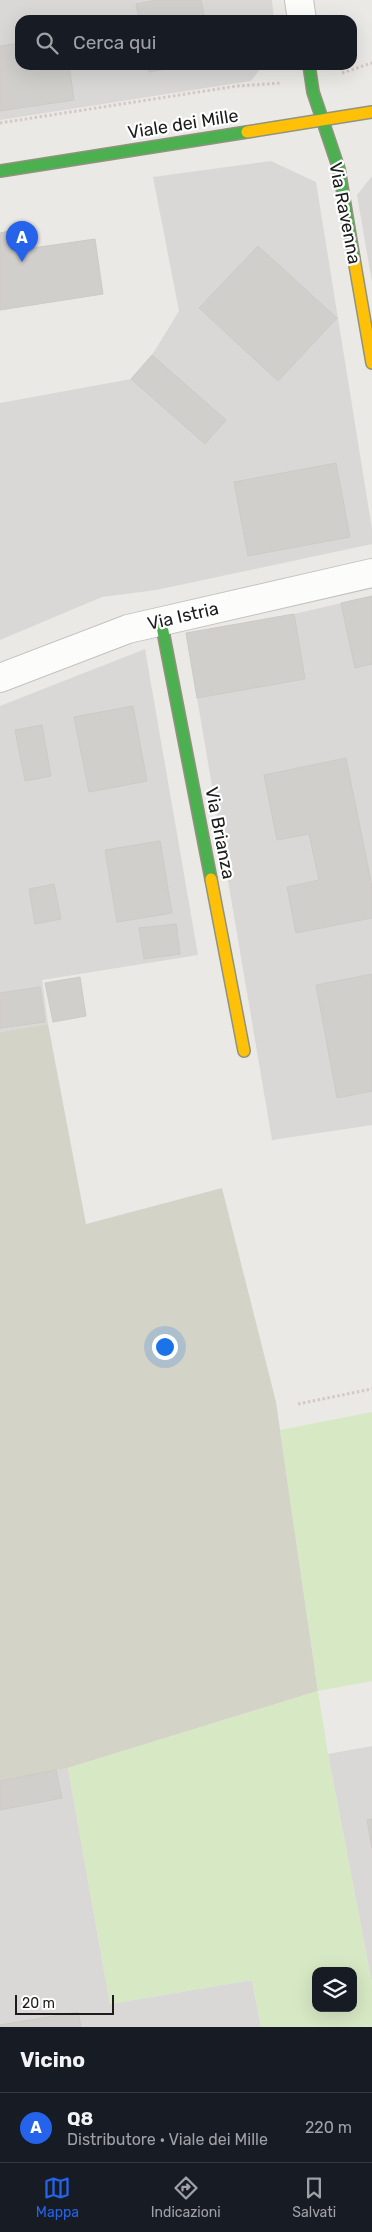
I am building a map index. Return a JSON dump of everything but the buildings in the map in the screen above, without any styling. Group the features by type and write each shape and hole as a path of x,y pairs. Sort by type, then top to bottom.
{"street":[{"path":"299,0 301,15"},
{"name":"Via Ravenna","path":"310,70 322,120 339,169 372,363"},
{"name":"Viale dei Mille","path":"0,170 372,112"},
{"name":"Via Istria","path":"0,678 128,628 372,573"},
{"name":"Via Brianza","path":"162,621 244,1051"}],"path":[{"path":"357,68 372,63"},
{"path":"0,123 237,86 311,79 350,70"},
{"path":"298,1404 372,1389"}],"shaded area":[{"path":"0,0 272,0 274,15 15,15 15,70 259,70 251,81 0,120"},
{"path":"271,161 316,182 372,529 372,544 156,590 102,597 0,640 0,403 131,379 152,355 179,311 153,177"},
{"path":"372,176 372,282 357,195"},
{"path":"372,596 372,1125 272,1140 186,633 294,614"},
{"path":"145,649 198,955 42,980 48,1024 0,1032 0,706"},
{"path":"48,1024 86,1224 222,1188 276,1402 318,1691 68,1768 0,1781 0,1032"},
{"path":"372,1746 372,1984 328,1754"},
{"path":"68,1768 110,2004 252,1980 261,2027 0,2027 0,1781"}],"green space":[{"path":"372,1412 372,1681 318,1691 280,1430"},
{"path":"318,1691 328,1754 372,1984 372,2027 261,2027 252,1980 110,2004 68,1768"}],"traffic: fast":[{"path":"310,70 313,92 339,169 354,259"},
{"path":"0,171 247,132"},
{"path":"161,621 211,879"}],"traffic: slow":[{"path":"247,132 372,112"},
{"path":"354,259 372,363"},
{"path":"211,879 244,1051"}],"place":[{"name":"Q8","path":"22,262"}]}
